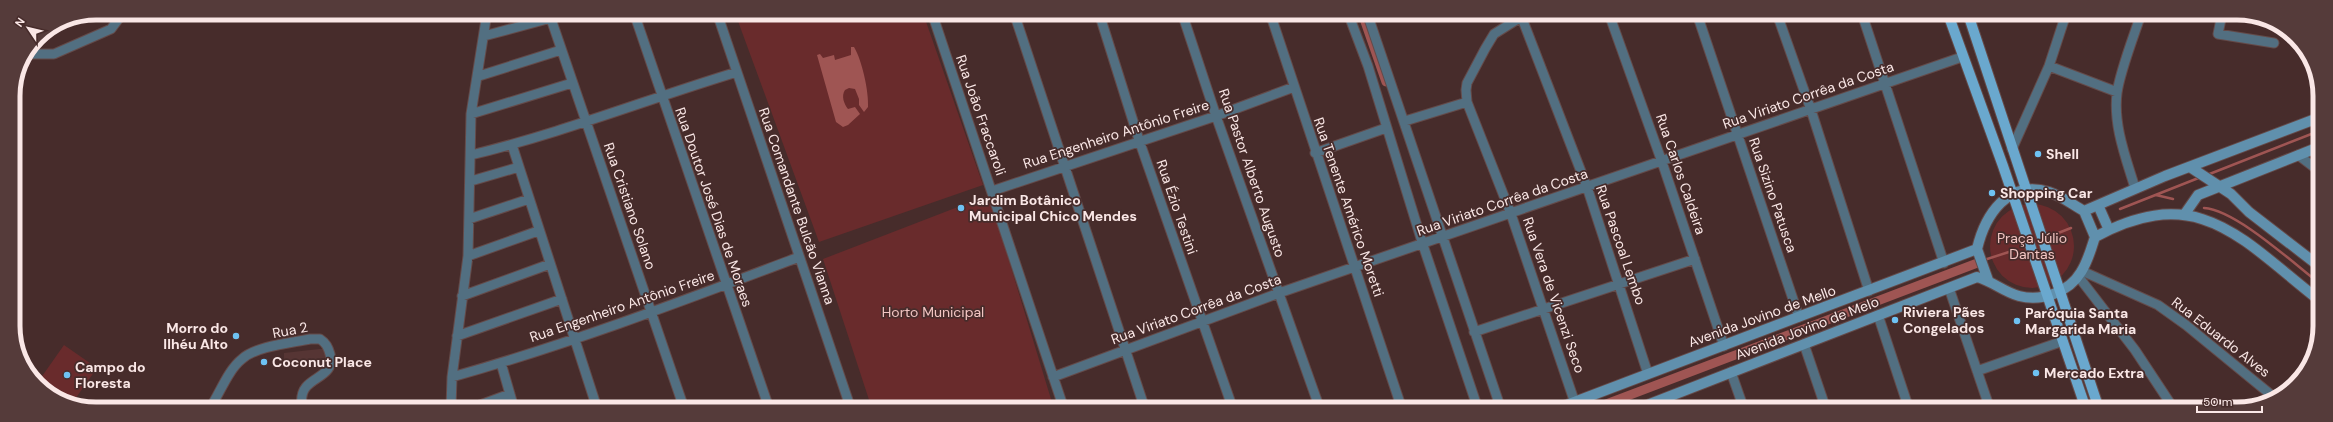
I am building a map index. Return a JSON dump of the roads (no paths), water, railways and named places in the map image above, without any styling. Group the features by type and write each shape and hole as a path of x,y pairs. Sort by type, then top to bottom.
{"main road":[{"path":"1950,20 2084,402"},
{"path":"1970,20 2025,190 2097,402"},
{"path":"2084,211 2135,188 2192,168 2313,120"},
{"path":"2184,215 2198,195 2313,149"},
{"path":"2192,168 2219,186 2313,261"},
{"path":"2095,237 2084,211 2047,191 2025,190 2012,194 1997,207 1988,218 1981,232 1978,252 1988,280 2019,296 2032,298 2047,297 2060,292 2080,273 2095,237 2142,217 2160,214 2184,215 2205,218 2222,225 2313,295"},
{"path":"2098,205 2109,230"},
{"name":"Avenida Jovino de Mello","path":"1583,402 1648,374 1944,263 1978,252"},
{"name":"Avenida Jovino de Melo","path":"1663,402 1732,372 1977,277 1988,280"}],"street":[{"path":"33,54 54,54 111,29 118,20"},
{"path":"451,402 452,377 468,256 471,114 486,20"},
{"path":"484,36 537,20"},
{"name":"Rua Cristiano Solano","path":"551,20 572,83 588,122 682,402"},
{"name":"Rua Doutor José Dias de Moraes","path":"636,20 767,402"},
{"name":"Rua Comandante Bulcão Vianna","path":"720,20 849,402"},
{"name":"Rua João Fraccaroli","path":"934,20 1062,402"},
{"path":"1016,20 1142,402"},
{"name":"Rua Ézio Testini","path":"1101,20 1139,140 1231,402"},
{"name":"Rua Pastor Alberto Augusto","path":"1184,20 1216,116 1318,402"},
{"name":"Rua Tenente Américo Moretti","path":"1271,20 1400,402"},
{"path":"1351,20 1368,66 1423,245 1476,402"},
{"path":"1369,20 1405,121 1499,402"},
{"path":"1405,121 1467,102 1466,90 1470,77 1494,34 1513,20"},
{"name":"Rua Pascoal Lembo","path":"1522,20 1587,187 1648,374"},
{"name":"Rua Carlos Caldeira","path":"1610,20 1662,162 1724,346"},
{"name":"Rua Sizino Patusca","path":"1699,20 1799,317"},
{"path":"1779,20 1811,110 1870,291"},
{"path":"1864,20 1944,263"},
{"path":"2012,149 2048,66 2064,20"},
{"path":"2135,188 2122,145 2117,116 2117,92 2139,20"},
{"path":"2221,20 2218,34 2274,43"},
{"path":"478,76 561,50"},
{"name":"Rua Viriato Corrêa da Costa","path":"1053,377 1279,293 1354,269 1962,57"},
{"path":"2048,66 2117,92"},
{"path":"471,154 512,145 588,122 661,95 737,72"},
{"path":"471,114 572,83"},
{"name":"Rua Engenheiro Antônio Freire","path":"992,191 1139,140 1216,116 1294,87"},
{"name":"Rua Vera de Vicenzi Seco","path":"1467,102 1511,214 1575,402"},
{"path":"1315,153 1386,128"},
{"path":"512,145 538,231 562,299 595,402"},
{"path":"2298,155 2313,166"},
{"path":"470,181 519,167"},
{"path":"469,219 529,198"},
{"path":"468,256 538,231"},
{"name":"Rua Engenheiro Antônio Freire","path":"452,377 500,363 651,312 799,257"},
{"path":"1474,332 1695,259"},
{"path":"462,296 550,264"},
{"path":"2080,273 2135,350 2169,402"},
{"name":"Rua Eduardo Alves","path":"2080,273 2158,305 2186,325 2270,394"},
{"path":"1949,288 1988,402"},
{"path":"457,336 562,299"},
{"path":"1878,315 1908,402"},
{"name":"Rua 2","path":"214,402 234,368 241,359 252,352 310,339 320,339 328,348 330,364 323,375 304,388 302,402"},
{"path":"1977,371 2063,341"},
{"path":"1804,344 1824,402"},
{"path":"500,363 512,402"},
{"path":"1732,372 1742,402"},
{"path":"488,402 510,394"}],"waterway":[{"path":"1364,20 1386,82"},
{"path":"2207,175 2313,133"},
{"path":"2120,209 2201,177"},
{"path":"2156,195 2173,199"},
{"path":"2204,208 2217,211 2248,227 2313,278"},
{"path":"2048,237 2071,228"},
{"path":"1984,260 2012,251"},
{"path":"1611,402 1980,262"}],"place":[{"name":"Shell","path":"2038,154"},
{"name":"Shopping Car","path":"1992,193"},
{"name":"Jardim Botânico Municipal Chico Mendes","path":"961,208"},
{"name":"Riviera Pães Congelados","path":"1895,320"},
{"name":"Paróquia Santa Margarida Maria","path":"2017,321"},
{"name":"Morro do Ilhéu Alto","path":"236,336"},
{"name":"Coconut Place","path":"264,362"},
{"name":"Mercado Extra","path":"2036,373"},
{"name":"Campo do Floresta","path":"67,375"}],"park label":[{"name":"Praça Júlio Dantas","path":"2032,246"},
{"name":"Horto Municipal","path":"933,312"}]}
